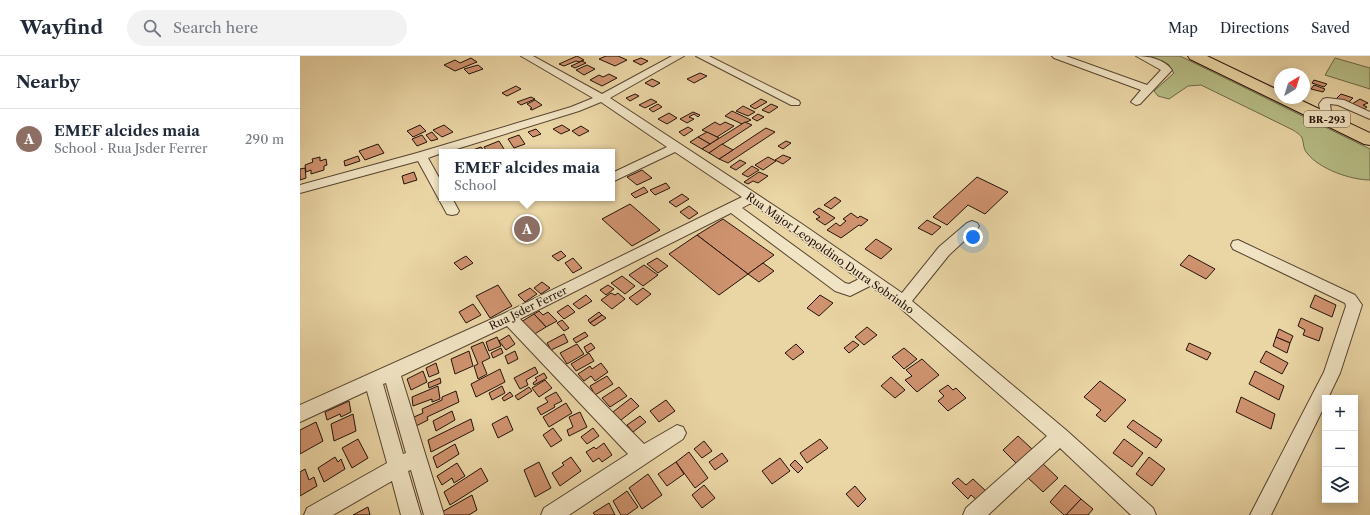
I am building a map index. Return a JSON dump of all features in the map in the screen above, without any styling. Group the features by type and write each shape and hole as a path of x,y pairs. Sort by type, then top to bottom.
{"highway":[{"path":"1195,56 1274,94"},
{"name":"BR-293","path":"1295,104 1370,140"}],"street":[{"name":"Rua Major Leopoldino Dutra Sobrinho","path":"526,56 602,98 797,227 903,302 1060,436 1146,515"},
{"path":"443,149 556,115 602,98 678,56"},
{"path":"701,56 795,103"},
{"path":"1057,56 1148,89"},
{"path":"1136,102 1166,70 1164,67 1141,56"},
{"path":"1326,119 1324,104 1327,101 1340,102 1370,116"},
{"path":"615,177 676,147"},
{"path":"300,189 439,150"},
{"path":"420,156 439,189"},
{"name":"Rua Jsder Ferrer","path":"300,414 510,318 752,197"},
{"path":"447,201 452,211"},
{"path":"732,207 845,289 850,290 871,279"},
{"path":"903,302 944,251 972,226"},
{"path":"777,240 797,227"},
{"path":"801,258 822,244"},
{"path":"1238,245 1350,298 1354,305 1332,373 1260,515"},
{"path":"510,318 642,455"},
{"path":"391,372 417,457 432,514"},
{"path":"373,380 411,515"},
{"path":"551,515 677,433"},
{"path":"973,515 1060,436"},
{"path":"314,515 417,457"}],"green space":[{"path":"1150,56 1180,56 1274,102 1274,104 1278,104 1370,149 1370,180 1345,176 1327,169 1312,159 1305,150 1303,140 1300,135 1293,130 1201,85 1188,86 1169,99 1158,96 1154,91 1174,73 1168,64"},
{"path":"1335,58 1370,68 1370,89 1325,75"}],"building":[{"path":"577,56 584,60 579,62 576,61 564,66 559,64"},
{"path":"606,56 618,56 627,60 615,66 599,59"},
{"path":"471,58 477,62 455,71 444,65 455,60 460,63"},
{"path":"641,58 648,61 641,65 633,61"},
{"path":"582,61 586,63 575,68 571,66"},
{"path":"478,65 483,69 469,74 464,69"},
{"path":"587,65 595,69 584,75 576,70"},
{"path":"700,73 707,76 694,83 687,79"},
{"path":"609,74 617,78 602,86 590,80 599,75 603,77"},
{"path":"652,79 660,83 653,87 645,83"},
{"path":"1314,80 1327,84 1324,87 1312,83"},
{"path":"1314,85 1325,89 1323,92 1311,89"},
{"path":"516,86 521,89 507,96 502,93"},
{"path":"635,94 639,96 630,101 626,98"},
{"path":"1341,94 1353,98 1348,103 1336,99"},
{"path":"531,97 535,99 521,105 517,102"},
{"path":"651,99 657,102 645,108 639,105"},
{"path":"761,99 767,102 755,109 750,106"},
{"path":"1360,99 1368,103 1363,105 1367,107 1364,109 1352,104"},
{"path":"535,100 542,105 532,110 530,109 532,108 527,104"},
{"path":"658,104 662,107 653,112 649,109"},
{"path":"771,104 778,107 769,113 762,110"},
{"path":"743,106 755,112 748,116 736,111"},
{"path":"732,111 751,120 742,124 725,116"},
{"path":"693,112 700,115 698,117 694,114 689,117 694,119 687,123 680,119"},
{"path":"669,113 677,118 667,124 658,119"},
{"path":"758,114 764,117 757,121 752,118"},
{"path":"715,122 720,125 725,122 734,126 717,137 702,130"},
{"path":"745,122 752,125 709,153 702,149"},
{"path":"420,125 426,131 413,137 407,131"},
{"path":"444,125 453,132 442,137 433,130"},
{"path":"562,125 570,130 561,134 553,129"},
{"path":"581,126 589,131 579,136 572,131"},
{"path":"688,127 693,130 684,136 679,132"},
{"path":"766,128 775,132 728,163 719,159"},
{"path":"536,129 541,134 533,137 528,132"},
{"path":"432,132 438,139 431,141 426,135"},
{"path":"707,132 719,138 710,144 698,137"},
{"path":"422,135 427,142 417,146 412,139"},
{"path":"519,135 525,144 514,148 508,139"},
{"path":"698,137 710,144 702,149 690,142"},
{"path":"499,141 504,149 485,149 484,147"},
{"path":"786,141 791,143 783,149 778,146"},
{"path":"378,144 384,153 365,160 359,151"},
{"path":"722,144 733,150 719,159 709,153"},
{"path":"783,155 791,158 783,164 775,160"},
{"path":"358,156 360,161 345,166 344,161"},
{"path":"320,157 320,161 326,159 327,165 324,166 324,170 311,174 311,170 306,172 305,165 313,162 312,159"},
{"path":"768,157 776,161 763,170 755,165"},
{"path":"740,160 746,163 736,170 730,167"},
{"path":"752,166 759,170 748,177 742,174"},
{"path":"305,168 306,178 300,180 300,169"},
{"path":"642,170 652,178 637,185 627,177"},
{"path":"414,172 417,180 404,184 402,176"},
{"path":"759,172 768,176 758,183 753,181 748,184 744,182"},
{"path":"977,177 1008,192 985,214 968,205 947,225 933,217"},
{"path":"666,183 670,188 655,195 650,190"},
{"path":"644,187 648,192 635,198 631,194"},
{"path":"682,194 689,199 676,207 669,202"},
{"path":"835,197 841,201 831,209 824,205"},
{"path":"630,204 660,230 632,246 602,219"},
{"path":"689,206 698,213 689,219 680,212"},
{"path":"819,208 835,218 825,225 816,219 820,217 813,212"},
{"path":"851,213 858,218 860,216 868,220 841,238 827,230 836,223 840,226 846,221 843,219"},
{"path":"723,219 774,255 748,274 697,235"},
{"path":"927,220 941,227 932,235 918,228"},
{"path":"697,235 748,274 719,295 669,254"},
{"path":"876,239 892,249 881,259 865,249"},
{"path":"561,251 566,256 558,261 552,256"},
{"path":"1189,255 1215,269 1206,279 1180,265"},
{"path":"466,256 473,263 461,270 454,263"},
{"path":"573,258 582,268 573,273 565,263"},
{"path":"657,258 668,266 658,273 647,264"},
{"path":"763,263 774,271 759,282 748,274"},
{"path":"644,265 658,275 643,286 629,275"},
{"path":"622,276 635,286 625,294 611,283"},
{"path":"542,282 550,288 541,294 534,288"},
{"path":"498,285 512,306 490,318 476,296"},
{"path":"608,285 614,289 606,295 600,290"},
{"path":"530,288 537,294 525,302 518,295"},
{"path":"643,288 651,294 637,305 629,298"},
{"path":"611,293 615,295 618,293 625,299 612,309 601,300"},
{"path":"586,295 592,301 579,309 573,304"},
{"path":"820,295 833,303 819,316 807,308"},
{"path":"1315,295 1336,305 1332,317 1310,307"},
{"path":"473,304 481,315 466,323 459,312"},
{"path":"568,305 575,312 564,319 557,312"},
{"path":"539,311 543,315 548,312 557,321 546,327 534,314"},
{"path":"599,312 602,315 590,323 588,320"},
{"path":"534,314 546,327 533,335 521,322"},
{"path":"602,315 606,318 594,326 590,323"},
{"path":"1301,318 1323,328 1319,341 1303,335 1305,330 1298,326"},
{"path":"562,320 569,328 564,331 557,323"},
{"path":"867,327 877,335 864,345 855,337"},
{"path":"1279,329 1293,336 1290,343 1276,337"},
{"path":"585,332 588,336 576,343 573,339"},
{"path":"564,334 568,342 551,350 547,343"},
{"path":"509,335 515,344 506,350 499,341"},
{"path":"497,337 501,346 489,351 486,342"},
{"path":"1276,337 1290,343 1287,353 1273,346"},
{"path":"853,341 859,345 849,353 844,348"},
{"path":"483,342 490,358 482,362 487,374 478,379 474,366 478,364 471,347"},
{"path":"591,343 595,348 587,353 584,347"},
{"path":"1189,343 1211,353 1207,360 1186,350"},
{"path":"577,344 584,354 567,364 560,353"},
{"path":"796,344 804,352 793,360 785,353"},
{"path":"501,348 503,353 493,358 491,353"},
{"path":"904,348 917,359 904,369 892,357"},
{"path":"469,351 473,366 455,374 451,359"},
{"path":"515,351 518,359 508,364 505,356"},
{"path":"1266,351 1288,363 1282,374 1260,362"},
{"path":"589,353 594,361 576,371 571,364"},
{"path":"922,359 939,375 917,392 905,380 912,376 906,370"},
{"path":"436,363 439,373 429,377 426,368"},
{"path":"601,363 608,372 595,381 591,376 584,381 578,374 590,366 592,369"},
{"path":"535,367 538,373 526,380 528,385 520,389 514,378"},
{"path":"500,369 505,382 476,397 471,384"},
{"path":"423,371 427,382 411,390 407,379"},
{"path":"1255,371 1284,386 1279,400 1249,384"},
{"path":"544,373 547,378 534,385 533,383 537,380 535,378"},
{"path":"607,376 613,384 595,395 590,386"},
{"path":"891,377 905,390 895,398 881,386"},
{"path":"440,378 441,383 429,388 428,383"},
{"path":"545,380 552,388 539,397 532,388"},
{"path":"1100,381 1126,400 1105,422 1096,415 1101,410 1084,397"},
{"path":"948,385 953,390 956,388 966,398 948,411 938,401 944,396 939,391"},
{"path":"438,386 440,399 432,402 432,399 413,406 412,397"},
{"path":"502,386 505,393 492,400 489,393"},
{"path":"529,387 532,391 518,400 515,396"},
{"path":"619,387 627,396 610,407 602,398"},
{"path":"456,391 459,402 427,417 428,420 416,426 414,417 423,413 422,409 442,400 442,397"},
{"path":"510,392 513,396 504,401 502,398"},
{"path":"556,392 562,401 541,415 537,408 548,402 545,398"},
{"path":"1241,397 1275,414 1271,429 1236,412"},
{"path":"631,398 639,406 621,420 613,412"},
{"path":"666,400 675,411 659,422 650,411"},
{"path":"349,401 351,412 341,417 340,414 327,420 325,412"},
{"path":"566,403 572,413 549,427 543,417"},
{"path":"452,411 455,420 436,431 433,421"},
{"path":"580,412 587,427 569,436 567,430 573,427 569,417"},
{"path":"353,414 356,431 334,441 331,424"},
{"path":"507,416 513,430 498,438 492,424"},
{"path":"640,416 646,422 633,432 627,425"},
{"path":"471,419 474,430 431,452 428,440"},
{"path":"1133,420 1162,440 1156,448 1127,427"},
{"path":"316,422 323,441 300,454 300,430"},
{"path":"553,428 562,440 551,447 543,435"},
{"path":"593,428 599,436 587,444 581,437"},
{"path":"1018,436 1032,449 1017,464 1003,450"},
{"path":"358,439 368,458 352,468 342,448"},
{"path":"820,439 828,448 807,463 800,453"},
{"path":"1124,439 1143,453 1132,467 1113,453"},
{"path":"704,441 712,451 702,458 694,449"},
{"path":"604,443 612,455 602,462 599,458 593,462 586,452 594,447 596,449"},
{"path":"455,444 459,454 437,468 433,457"},
{"path":"689,452 708,478 695,488 676,462"},
{"path":"722,453 728,461 715,470 709,462"},
{"path":"335,457 338,462 341,459 345,469 324,482 318,468"},
{"path":"571,457 581,471 560,486 552,473 564,465 562,463"},
{"path":"1149,457 1165,469 1152,486 1136,474"},
{"path":"780,458 790,471 772,484 762,471"},
{"path":"795,460 803,468 798,473 790,465"},
{"path":"539,462 551,488 535,497 524,470"},
{"path":"676,462 684,474 667,486 658,474"},
{"path":"1041,462 1058,478 1043,492 1026,476"},
{"path":"457,463 465,476 454,483 452,478 442,485 437,476"},
{"path":"481,468 488,481 450,505 444,492"},
{"path":"305,469 309,480 314,477 317,486 300,496 300,472"},
{"path":"648,474 662,495 642,509 629,488"},
{"path":"958,478 966,485 973,479 987,492 978,501 971,495 968,499 952,483"},
{"path":"704,485 715,498 702,508 692,495"},
{"path":"1065,485 1081,499 1066,515 1064,515 1050,502"},
{"path":"855,486 866,499 858,507 846,494"},
{"path":"627,491 638,507 627,515 621,515 613,501"},
{"path":"472,495 477,510 469,515 443,515 442,512"},
{"path":"1081,499 1093,509 1088,515 1066,515"},
{"path":"609,503 615,515 595,515 593,513"},
{"path":"368,507 370,515 353,515"}],"place":[{"name":"EMEF alcides maia","path":"527,229"}]}
